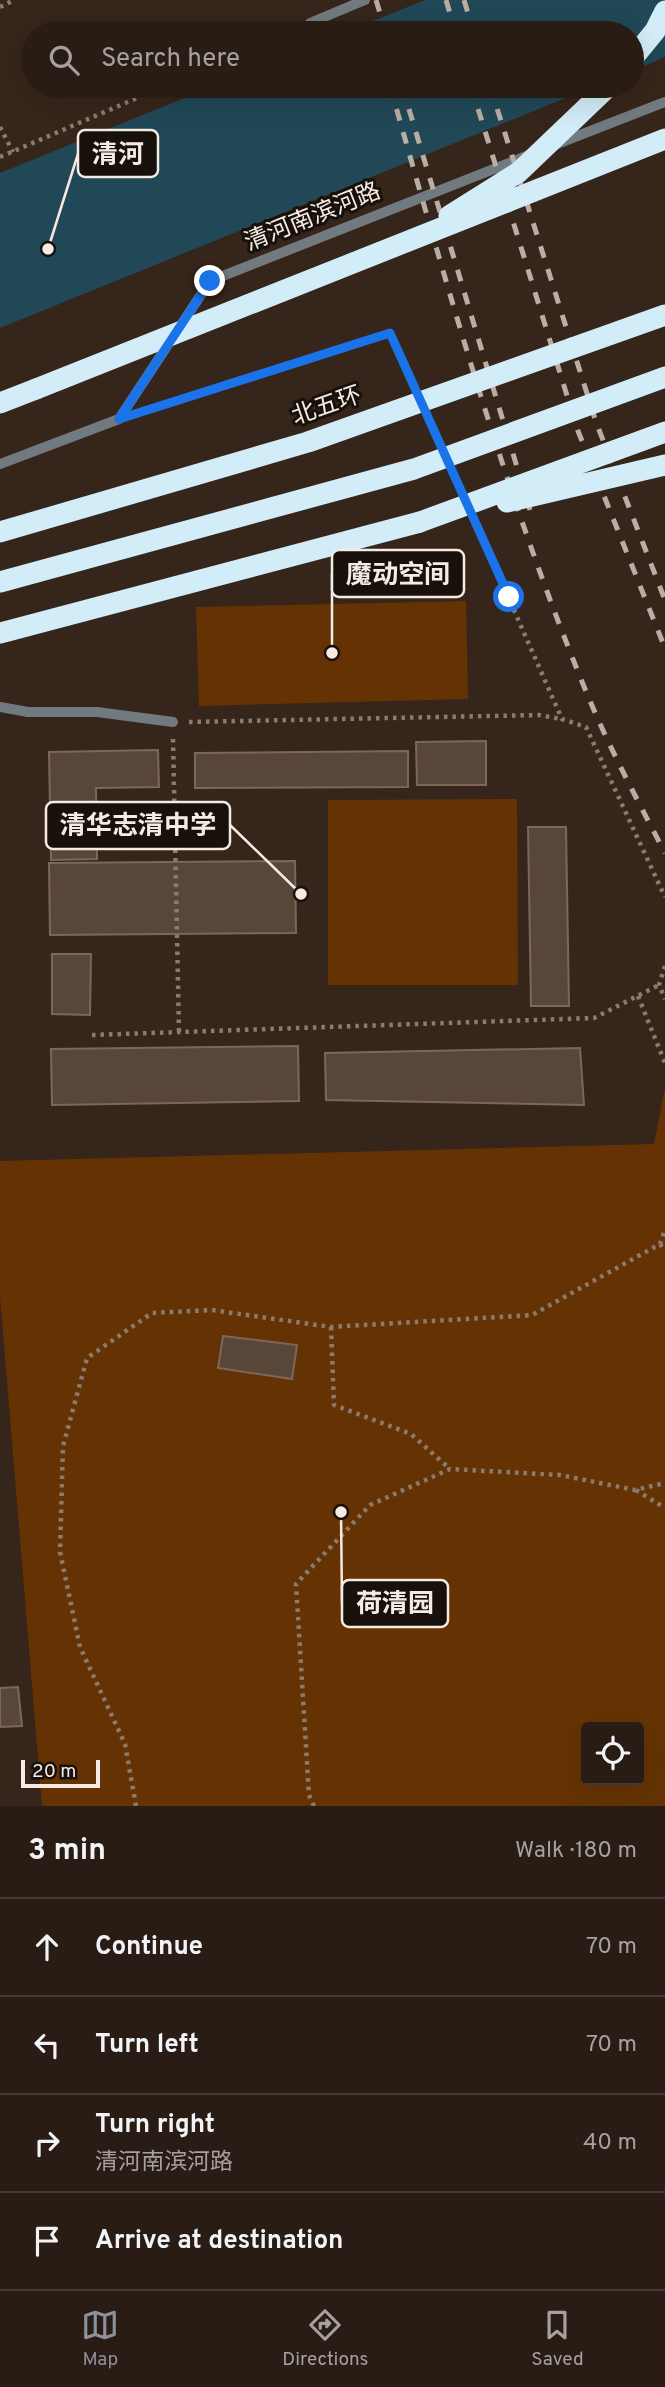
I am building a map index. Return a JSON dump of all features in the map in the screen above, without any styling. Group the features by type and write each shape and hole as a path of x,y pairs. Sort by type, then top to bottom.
{"highway":[{"path":"644,44 655,31 665,11"},
{"path":"401,246 519,172 596,98"},
{"path":"0,403 665,139"},
{"name":"北五环","path":"0,532 307,442 665,315"},
{"path":"0,583 415,469 665,377"},
{"path":"420,522 665,432"},
{"path":"0,633 420,522 665,465"}],"lane":[{"path":"315,21 365,0"},
{"name":"清河南滨河路","path":"119,419 210,281 665,102"},
{"path":"0,464 119,419"},
{"path":"0,708 28,712 97,712 173,722"}],"path":[{"path":"0,7 14,0"},
{"path":"0,157 137,98"},
{"path":"0,127 13,152"},
{"path":"119,419 390,333 412,383"},
{"path":"475,522 562,719"},
{"path":"179,1032 173,722 539,715 586,727 665,897"},
{"path":"665,966 659,985 665,999"},
{"path":"92,1035 594,1018 659,985"},
{"path":"638,996 665,1063"},
{"path":"136,1806 125,1744 80,1647 60,1552 63,1446 87,1358 152,1313 212,1310 331,1327 532,1315 660,1244 665,1228"},
{"path":"660,1244 665,1251"},
{"path":"331,1327 334,1405 411,1434 450,1469"},
{"path":"314,1806 309,1795 296,1584 370,1505 450,1469 560,1475 635,1490 665,1508"},
{"path":"635,1490 665,1483"}],"shaded area":[{"path":"466,601 468,699 199,706 196,607"},
{"path":"517,799 518,985 328,985 328,800"},
{"path":"665,1088 665,1806 42,1806 0,1296 0,1161 654,1144"}],"water":[{"path":"425,0 665,0 665,57 644,66 644,21 373,21"},
{"path":"184,98 565,98 0,328 0,173"}],"building":[{"path":"486,741 486,785 417,785 416,742"},
{"path":"158,750 159,787 96,788 97,859 51,860 49,752"},
{"path":"408,751 408,787 195,788 195,753"},
{"path":"528,827 566,827 569,1006 531,1006"},
{"path":"295,861 296,933 50,935 49,863"},
{"path":"52,954 91,954 90,1015 52,1014"},
{"path":"298,1046 299,1101 52,1105 51,1049"},
{"path":"580,1048 584,1105 326,1100 325,1053"},
{"path":"223,1336 297,1345 292,1379 218,1368"},
{"path":"18,1687 22,1726 0,1727 0,1688"}],"railway":[{"path":"376,0 382,21"},
{"path":"446,0 452,21"},
{"path":"464,0 470,21"},
{"path":"393,98 481,396 532,550 598,720 665,853"},
{"path":"406,98 530,510"},
{"path":"475,98 578,431 665,648"},
{"path":"494,98 596,422 665,600"}],"place":[{"name":"清河","path":"48,249"},
{"name":"魔动空间","path":"332,653"},
{"name":"清华志清中学","path":"301,894"},
{"name":"荷清园","path":"341,1512"}],"route":[{"path":"210,281 119,419 390,333 509,597"}]}
